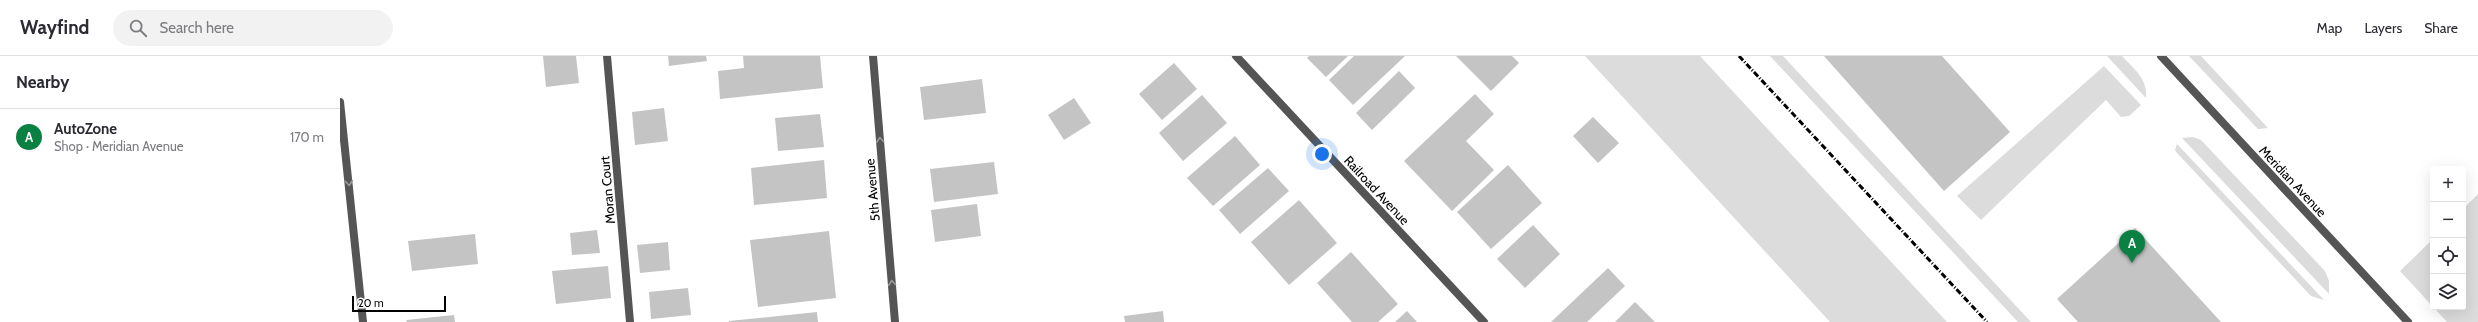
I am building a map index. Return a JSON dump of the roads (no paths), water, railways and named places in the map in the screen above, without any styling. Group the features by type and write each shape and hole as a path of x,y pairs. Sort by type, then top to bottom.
{"street":[{"name":"Moran Court","path":"607,56 630,322"},
{"name":"5th Avenue","path":"872,56 895,322"},
{"name":"Railroad Avenue","path":"1236,56 1484,322"},
{"name":"Meridian Avenue","path":"2161,56 2408,322"},
{"path":"340,102 363,322"}],"railway":[{"path":"1739,56 1987,322"}],"place":[{"name":"AutoZone","path":"2132,263"}]}
